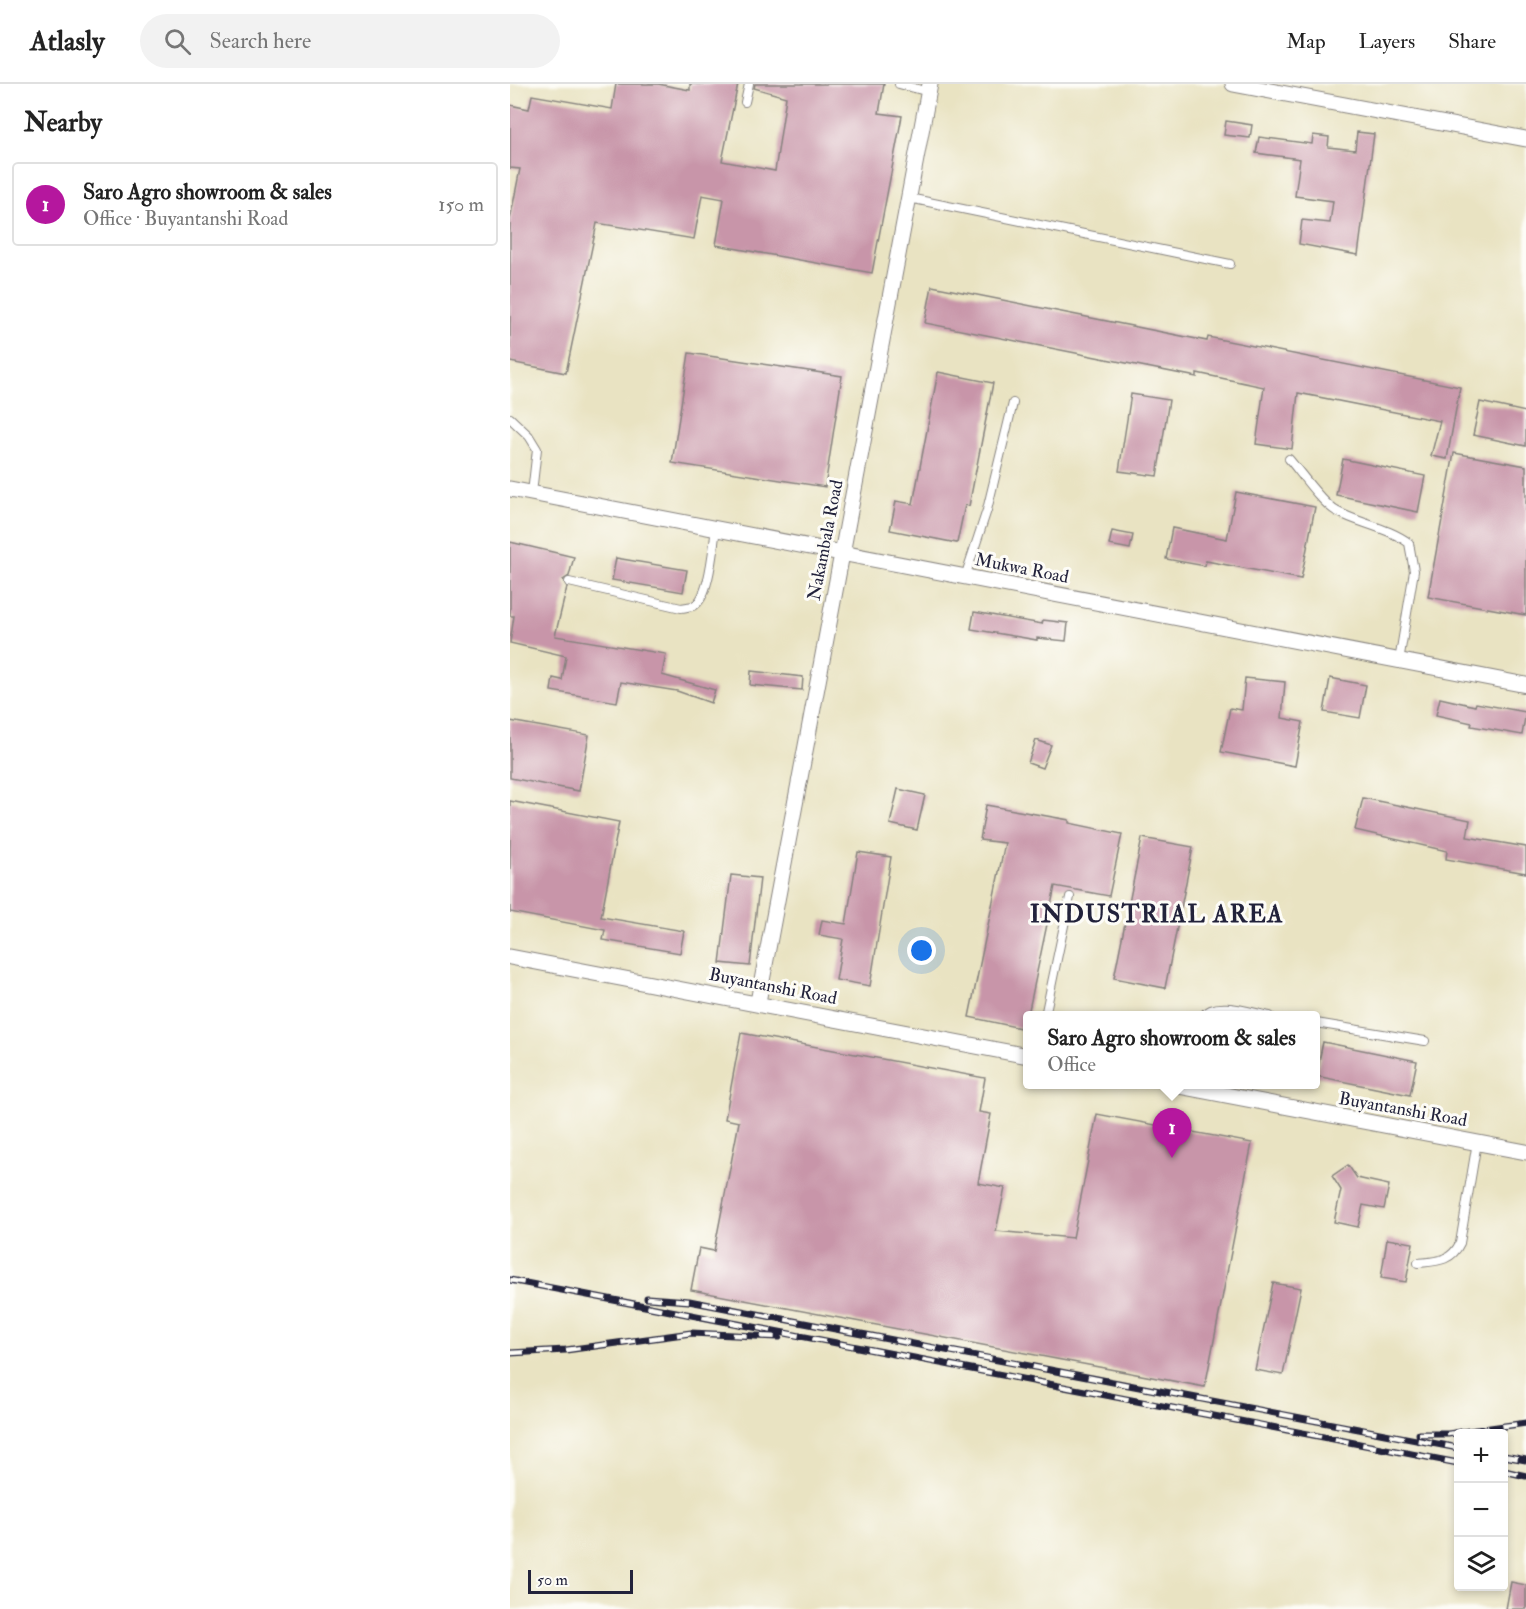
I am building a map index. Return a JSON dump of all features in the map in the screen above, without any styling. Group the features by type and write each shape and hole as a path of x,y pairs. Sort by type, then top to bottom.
{"street":[{"path":"1233,84 1526,139"},
{"name":"Nakambala Road","path":"758,1002 929,88"},
{"name":"Mukwa Road","path":"510,489 1526,685"},
{"name":"Buyantanshi Road","path":"510,957 758,1002 1023,1055"},
{"name":"Buyantanshi Road","path":"1202,1089 1526,1152"}],"lane":[{"path":"745,102 749,84"},
{"path":"899,84 929,88"},
{"path":"909,198 1230,264"},
{"path":"965,577 987,510 1013,403"},
{"path":"510,418 529,436 537,449 532,493"},
{"path":"1289,459 1334,510 1364,523 1392,531 1409,543 1414,571 1399,661"},
{"path":"569,582 681,608 694,605 702,596 708,578 716,529"},
{"path":"1046,1011 1070,897"},
{"path":"1206,1011 1218,1007 1241,1011"},
{"path":"1320,1024 1425,1041"},
{"path":"1418,1263 1443,1261 1455,1254 1460,1243 1477,1142"}],"building":[{"path":"616,84 658,84 690,90 690,84 738,84 722,161 775,171 786,97 754,88 755,84 884,84 879,113 902,116 872,273 716,245 724,199 702,195 694,239 597,223 566,373 510,362 510,220 520,169 510,168 510,105 529,109 532,95 612,109"},
{"path":"1226,121 1252,125 1250,138 1224,135"},
{"path":"1357,132 1374,134 1358,255 1299,244 1302,220 1330,223 1333,201 1295,196 1300,159 1256,153 1259,137 1312,144 1313,135 1329,137 1328,147 1355,150"},
{"path":"932,286 1207,341 1208,337 1460,387 1447,459 1431,456 1440,421 1298,393 1292,449 1256,444 1264,387 1197,373 1197,377 925,323"},
{"path":"689,353 842,376 825,487 672,463"},
{"path":"938,372 993,383 969,506 965,505 957,543 890,530 896,501 913,504"},
{"path":"1131,394 1169,400 1157,476 1119,471"},
{"path":"1480,402 1526,412 1526,446 1473,435"},
{"path":"1454,453 1526,466 1526,615 1428,597"},
{"path":"1343,459 1425,476 1418,512 1336,495"},
{"path":"1236,492 1315,507 1301,579 1206,561 1205,566 1166,559 1172,528 1227,539"},
{"path":"1112,531 1133,535 1130,549 1109,545"},
{"path":"510,542 574,557 569,576 563,580 567,587 555,636 666,654 662,675 715,690 711,703 677,691 621,682 617,702 551,691 553,678 562,680 566,656 510,643 514,616 510,616"},
{"path":"616,558 687,570 683,592 612,580"},
{"path":"974,612 1042,624 1043,620 1068,623 1066,641 1037,638 1037,640 971,629"},
{"path":"751,671 803,677 802,690 750,685"},
{"path":"1245,678 1285,682 1282,718 1303,722 1295,766 1221,752 1230,708 1242,710"},
{"path":"1330,678 1366,685 1360,718 1324,712"},
{"path":"1440,698 1475,706 1476,703 1526,712 1522,735 1471,726 1472,723 1436,715"},
{"path":"510,721 589,735 579,791 510,778"},
{"path":"1036,740 1051,745 1042,768 1028,763"},
{"path":"898,789 925,795 917,830 890,824"},
{"path":"1363,798 1470,820 1467,837 1526,847 1526,873 1446,859 1447,851 1355,830"},
{"path":"510,801 619,822 601,917 684,931 680,953 603,940 605,930 510,912"},
{"path":"986,805 1069,820 1069,823 1122,834 1109,896 1055,886 1029,1011 1023,1011 1023,1029 969,1017 1005,843 980,840"},
{"path":"1142,838 1193,847 1165,988 1114,978"},
{"path":"858,852 891,857 870,986 836,980 843,939 819,935 822,920 846,924"},
{"path":"731,875 760,878 750,966 720,963"},
{"path":"741,1033 985,1078 979,1112 991,1114 978,1183 1005,1188 996,1231 1073,1238 1097,1114 1252,1143 1205,1387 691,1290 699,1248 714,1251 739,1122 725,1119"},
{"path":"1323,1042 1417,1061 1410,1095 1320,1077"},
{"path":"1348,1165 1357,1178 1389,1185 1384,1209 1363,1205 1358,1227 1334,1222 1341,1190 1332,1176"},
{"path":"1387,1239 1413,1243 1406,1282 1381,1278"},
{"path":"1273,1283 1301,1288 1283,1375 1255,1370"},
{"path":"1511,1582 1526,1585 1526,1609 1506,1609"}],"railway":[{"path":"510,1280 1454,1462"},
{"path":"647,1298 689,1301 1454,1447"},
{"path":"510,1353 566,1350 691,1333 779,1337"},
{"path":"1419,1434 1448,1434 1526,1423"},
{"path":"1508,1457 1526,1460"},
{"path":"1508,1472 1526,1476"}],"place":[{"name":"Saro Agro showroom & sales","path":"1172,1158"}],"district":[{"name":"INDUSTRIAL AREA","path":"1157,914"}]}
